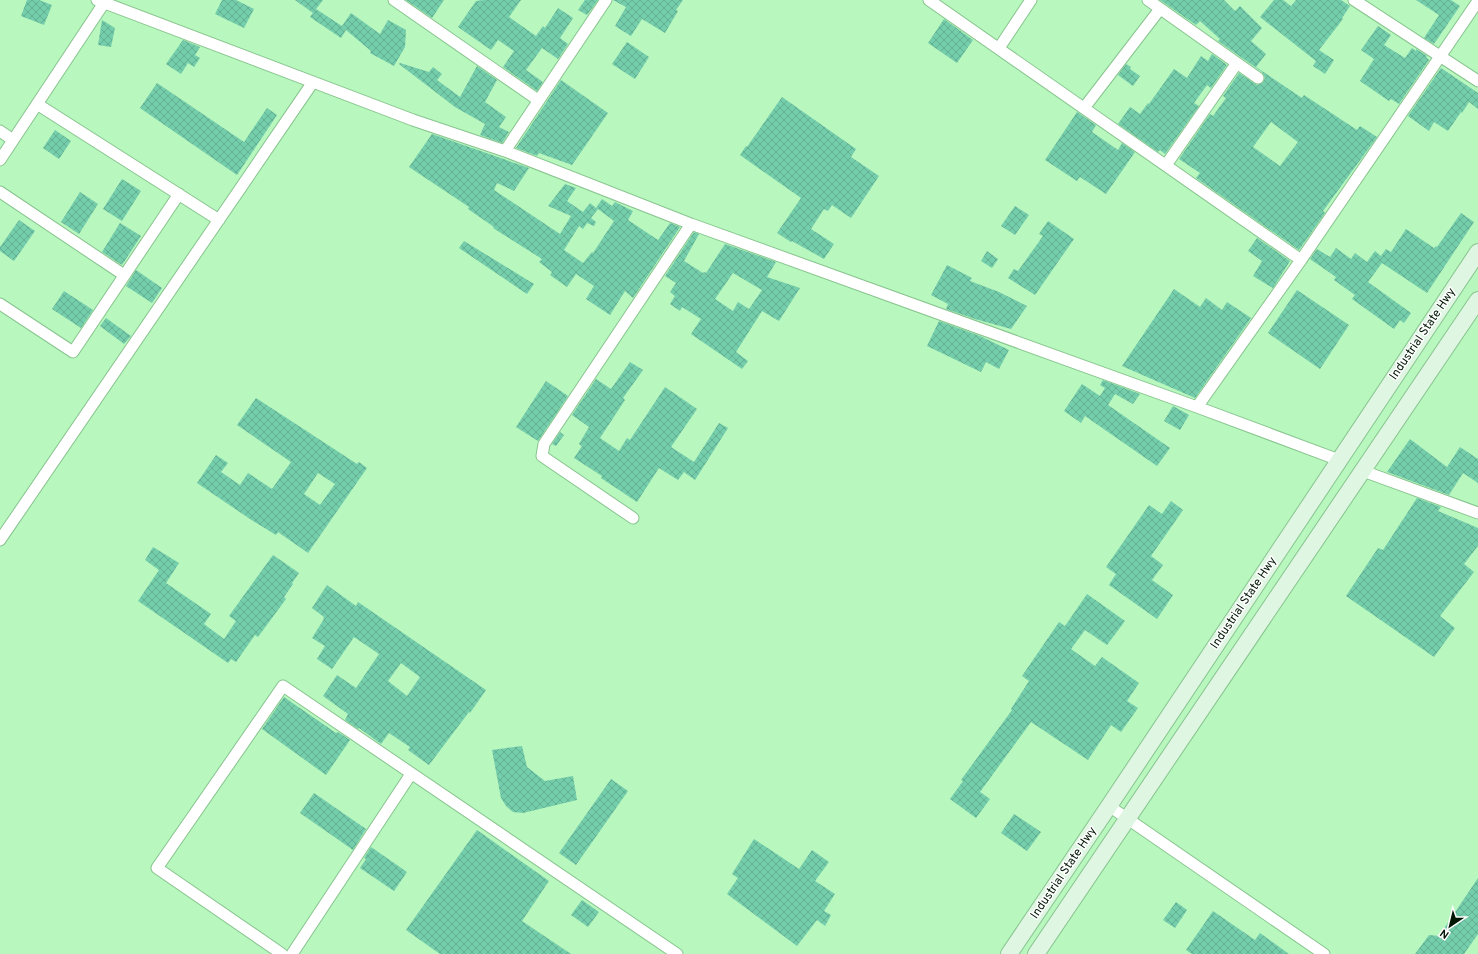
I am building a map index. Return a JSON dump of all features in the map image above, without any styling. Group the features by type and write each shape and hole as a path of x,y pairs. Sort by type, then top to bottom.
{"main road":[{"name":"Industrial State Hwy","path":"1009,954 1478,252"},
{"name":"Industrial State Hwy","path":"1036,954 1478,300"},
{"path":"1405,362 1427,376"},
{"path":"1272,560 1294,574"}],"street":[{"path":"394,0 538,100"},
{"path":"505,151 606,0"},
{"path":"929,0 1301,260"},
{"path":"999,48 1031,0"},
{"path":"1148,0 1258,78"},
{"path":"1354,0 1478,81"},
{"path":"0,160 38,104 101,1 413,120 505,151 691,224 1197,407 1339,460"},
{"path":"1197,407 1301,260 1478,1"},
{"path":"1084,108 1160,9"},
{"path":"1166,165 1237,63"},
{"path":"0,540 313,82"},
{"path":"38,104 219,220"},
{"path":"0,131 13,140"},
{"path":"0,192 124,275"},
{"path":"0,304 73,352 179,194"},
{"path":"633,518 542,456 544,444 691,224"},
{"path":"1363,471 1478,513"},
{"path":"282,954 157,868 283,686 410,774 677,954"},
{"path":"292,954 410,774"},
{"path":"1109,806 1324,954"}],"building":[{"path":"27,0 39,0 52,5 44,25 21,16"},
{"path":"222,0 236,0 254,9 244,28 215,14"},
{"path":"295,0 323,0 313,13"},
{"path":"406,0 444,0 432,18"},
{"path":"521,0 509,17 536,36 543,26 545,28 558,8 573,18 560,38 568,44 558,59 542,48 526,70 543,82 537,91 503,67 514,51 498,40 491,50 458,27 476,1"},
{"path":"585,0 598,0 587,15 578,10"},
{"path":"613,0 683,0 676,10 678,11 665,33 642,19 631,36 615,26 626,7"},
{"path":"1160,0 1224,0 1235,11 1240,6 1262,28 1251,41 1266,54 1256,67 1302,98 1304,95 1357,130 1360,126 1377,137 1323,211 1325,213 1299,250 1196,178 1200,173 1179,159 1210,114 1213,116 1226,98 1223,96 1239,73 1257,85 1263,82 1265,78 1262,72 1218,41 1220,39 1200,21 1196,25","holes":["1271,122 1298,142 1280,166 1253,147"]},
{"path":"1274,0 1283,0 1291,6 1296,0 1341,0 1350,6 1342,18 1343,19 1319,50 1334,60 1325,74 1313,66 1316,61 1260,17"},
{"path":"1416,0 1451,0 1460,6 1434,44 1424,38 1439,15"},
{"path":"316,9 345,28 342,26 351,13 380,34 388,20 406,30 405,47 394,66 370,53 371,51 346,30 341,38 310,17"},
{"path":"944,19 973,40 957,63 928,43"},
{"path":"102,20 115,28 111,47 98,45"},
{"path":"1378,26 1391,35 1384,45 1405,58 1412,48 1416,51 1416,49 1427,56 1426,57 1429,60 1399,104 1391,99 1389,101 1360,81 1374,59 1361,50"},
{"path":"183,40 200,47 195,55 200,58 194,67 188,63 181,74 166,64"},
{"path":"627,42 649,57 635,79 612,64"},
{"path":"1212,54 1227,65 1211,88 1207,85 1194,103 1199,106 1165,154 1160,150 1158,152 1118,124 1130,107 1140,114 1174,69 1187,78 1201,56 1208,61"},
{"path":"400,63 429,72 433,67 442,74 437,80 460,97 477,66 497,80 485,102 506,117 499,127 509,132 502,143 480,135 485,124 455,107 399,64"},
{"path":"1126,64 1140,76 1133,86 1118,75"},
{"path":"1441,68 1478,93 1478,109 1469,102 1448,131 1434,122 1429,131 1408,116"},
{"path":"561,80 608,113 572,165 539,153 537,156 516,148"},
{"path":"157,83 244,142 267,108 277,115 237,175 140,108"},
{"path":"782,97 856,149 851,157 879,176 851,218 832,205 828,211 824,209 811,229 834,244 824,259 777,233 801,198 740,155"},
{"path":"1077,112 1096,125 1092,132 1118,150 1122,143 1135,152 1106,194 1080,177 1077,181 1045,160"},
{"path":"55,130 71,141 59,159 43,148"},
{"path":"432,134 529,168 514,191 497,183 494,190 560,234 571,216 548,206 565,184 576,188 567,201 583,212 590,203 596,208 602,199 612,206 615,202 633,211 628,220 658,240 670,223 680,227 633,298 625,291 610,315 586,299 594,286 576,274 567,287 550,275 552,272 539,262 542,259 493,228 494,227 468,209 469,207 409,167","holes":["598,209 614,221 593,253 592,252 583,263 564,250 579,226 583,229 587,223 594,226 596,222 591,218"]},
{"path":"122,179 141,191 122,221 103,209"},
{"path":"80,192 98,204 79,234 61,222"},
{"path":"1015,206 1029,215 1015,235 1001,226"},
{"path":"1461,213 1474,222 1427,293 1382,263 1368,282 1411,313 1404,323 1400,320 1394,329 1352,299 1355,295 1334,280 1336,277 1310,259 1317,249 1330,257 1336,248 1351,259 1355,253 1367,262 1375,251 1381,256 1386,249 1391,252 1406,229 1434,248 1436,246 1437,247"},
{"path":"19,220 35,231 14,261 0,251 0,247"},
{"path":"1048,221 1074,239 1035,295 1008,278 1014,269 1018,271 1043,236 1039,234"},
{"path":"120,223 141,236 122,265 102,252"},
{"path":"694,232 699,234 684,261 703,273 706,273 725,244 776,262 767,277 800,288 779,321 762,311 736,352 748,361 742,369 691,334 701,319 682,307 680,311 670,304 675,296 670,292 676,283 665,276","holes":["733,273 762,290 749,309 738,302 733,311 715,299"]},
{"path":"1257,238 1290,261 1273,288 1253,276 1262,261 1248,251"},
{"path":"464,241 534,284 527,294 459,248"},
{"path":"987,251 998,259 992,268 981,261"},
{"path":"947,265 972,278 970,281 999,292 1027,306 1011,329 946,309 948,304 931,295"},
{"path":"136,270 162,288 152,303 126,286"},
{"path":"1174,289 1200,307 1206,298 1222,310 1227,302 1251,318 1195,398 1122,366"},
{"path":"1297,290 1349,325 1320,369 1268,333"},
{"path":"64,291 93,310 81,328 52,309"},
{"path":"106,318 131,336 124,344 100,326"},
{"path":"939,321 980,336 1009,350 999,369 986,362 981,372 927,346"},
{"path":"630,362 643,370 623,398 625,400 600,438 619,451 627,438 630,440 665,387 697,409 671,447 694,462 719,423 728,428 695,480 684,472 678,480 659,468 637,502 601,478 602,476 574,458 582,446 579,444 589,427 572,415 596,379 611,389"},
{"path":"1103,380 1140,394 1133,404 1115,394 1108,405 1170,448 1157,466 1085,416 1081,423 1064,411 1082,384 1100,396 1105,388 1100,385"},
{"path":"546,381 568,396 538,441 516,427"},
{"path":"256,398 357,464 359,462 367,468 308,553 278,532 276,535 250,519 197,483 216,455 228,463 221,472 240,485 248,473 272,489 291,462 237,425","holes":["318,473 335,484 320,505 304,494"]},
{"path":"1173,406 1189,415 1180,430 1164,421"},
{"path":"560,432 564,435 556,446 552,444"},
{"path":"1410,439 1447,467 1460,447 1478,459 1478,483 1463,473 1449,495 1387,472"},
{"path":"1417,498 1441,507 1438,511 1478,528 1478,546 1464,564 1474,572 1440,616 1455,628 1434,657 1346,596 1378,548 1383,550"},
{"path":"1171,501 1183,510 1151,556 1163,565 1152,580 1173,595 1157,619 1109,585 1116,574 1106,567 1149,505 1162,514"},
{"path":"153,547 179,563 166,583 211,614 204,624 224,639 236,621 229,616 273,555 299,573 284,597 286,599 258,637 255,635 236,662 231,659 228,663 138,601 159,570 145,560"},
{"path":"327,585 356,606 358,602 486,690 429,765 408,750 410,747 389,733 381,744 345,720 348,714 323,696 337,675 356,688 379,654 354,637 332,669 317,659 325,646 312,638 324,617 312,608","holes":["401,663 420,677 407,696 388,681"]},
{"path":"1087,594 1125,621 1107,645 1085,630 1071,649 1095,666 1102,657 1139,683 1127,701 1138,708 1121,732 1111,725 1088,760 1031,722 980,792 990,799 976,818 950,799 963,781 961,780 1012,710 1011,709 1029,681 1022,676 1059,622 1065,626"},
{"path":"284,697 336,733 338,732 350,740 326,775 262,729"},
{"path":"522,746 527,767 545,781 573,776 577,800 523,813 513,812 506,806 501,798 492,750"},
{"path":"611,779 628,791 576,865 559,853"},
{"path":"314,793 366,829 353,850 300,813"},
{"path":"1014,814 1041,832 1027,851 1001,833"},
{"path":"477,830 549,881 522,921 571,954 440,954 406,930"},
{"path":"754,839 799,869 812,850 829,862 815,881 835,894 824,911 831,915 825,926 817,920 797,946 727,894 738,878 732,874"},
{"path":"371,847 407,872 394,891 360,868"},
{"path":"1478,878 1478,934 1464,954 1415,954 1429,935 1439,936"},
{"path":"582,900 599,912 588,927 571,915"},
{"path":"1176,902 1187,910 1175,928 1163,920"},
{"path":"1213,911 1255,940 1260,933 1289,954 1192,954 1186,950"}]}
